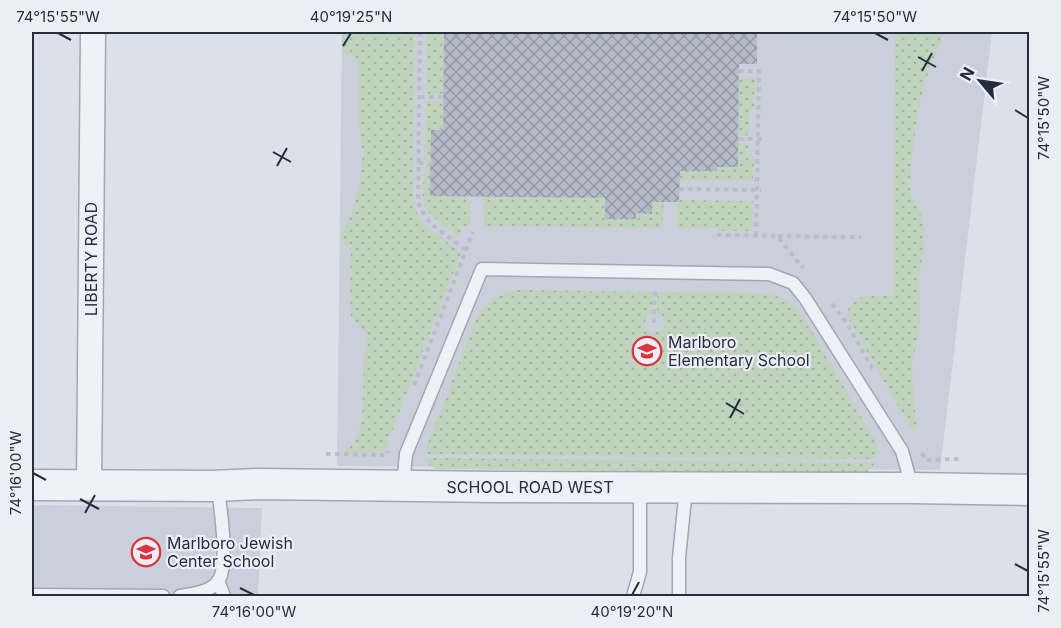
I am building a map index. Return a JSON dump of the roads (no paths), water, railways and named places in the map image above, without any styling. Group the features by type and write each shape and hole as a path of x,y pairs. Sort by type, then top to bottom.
{"street":[{"name":"LIBERTY ROAD","path":"89,486 93,32"},
{"name":"SCHOOL ROAD WEST","path":"32,485 270,484 1029,490"}],"lane":[{"path":"403,486 406,454 482,269 769,274 793,283 805,298 902,451 912,488"},
{"path":"180,597 205,591 218,581 225,558 219,486"},
{"path":"633,597 640,572 640,487"},
{"path":"679,597 679,558 686,487"},
{"path":"218,581 224,597"},
{"path":"32,595 163,597"}],"place":[{"name":"Marlboro Elementary School","path":"647,351"},
{"name":"Marlboro Jewish Center School","path":"146,552"}]}
